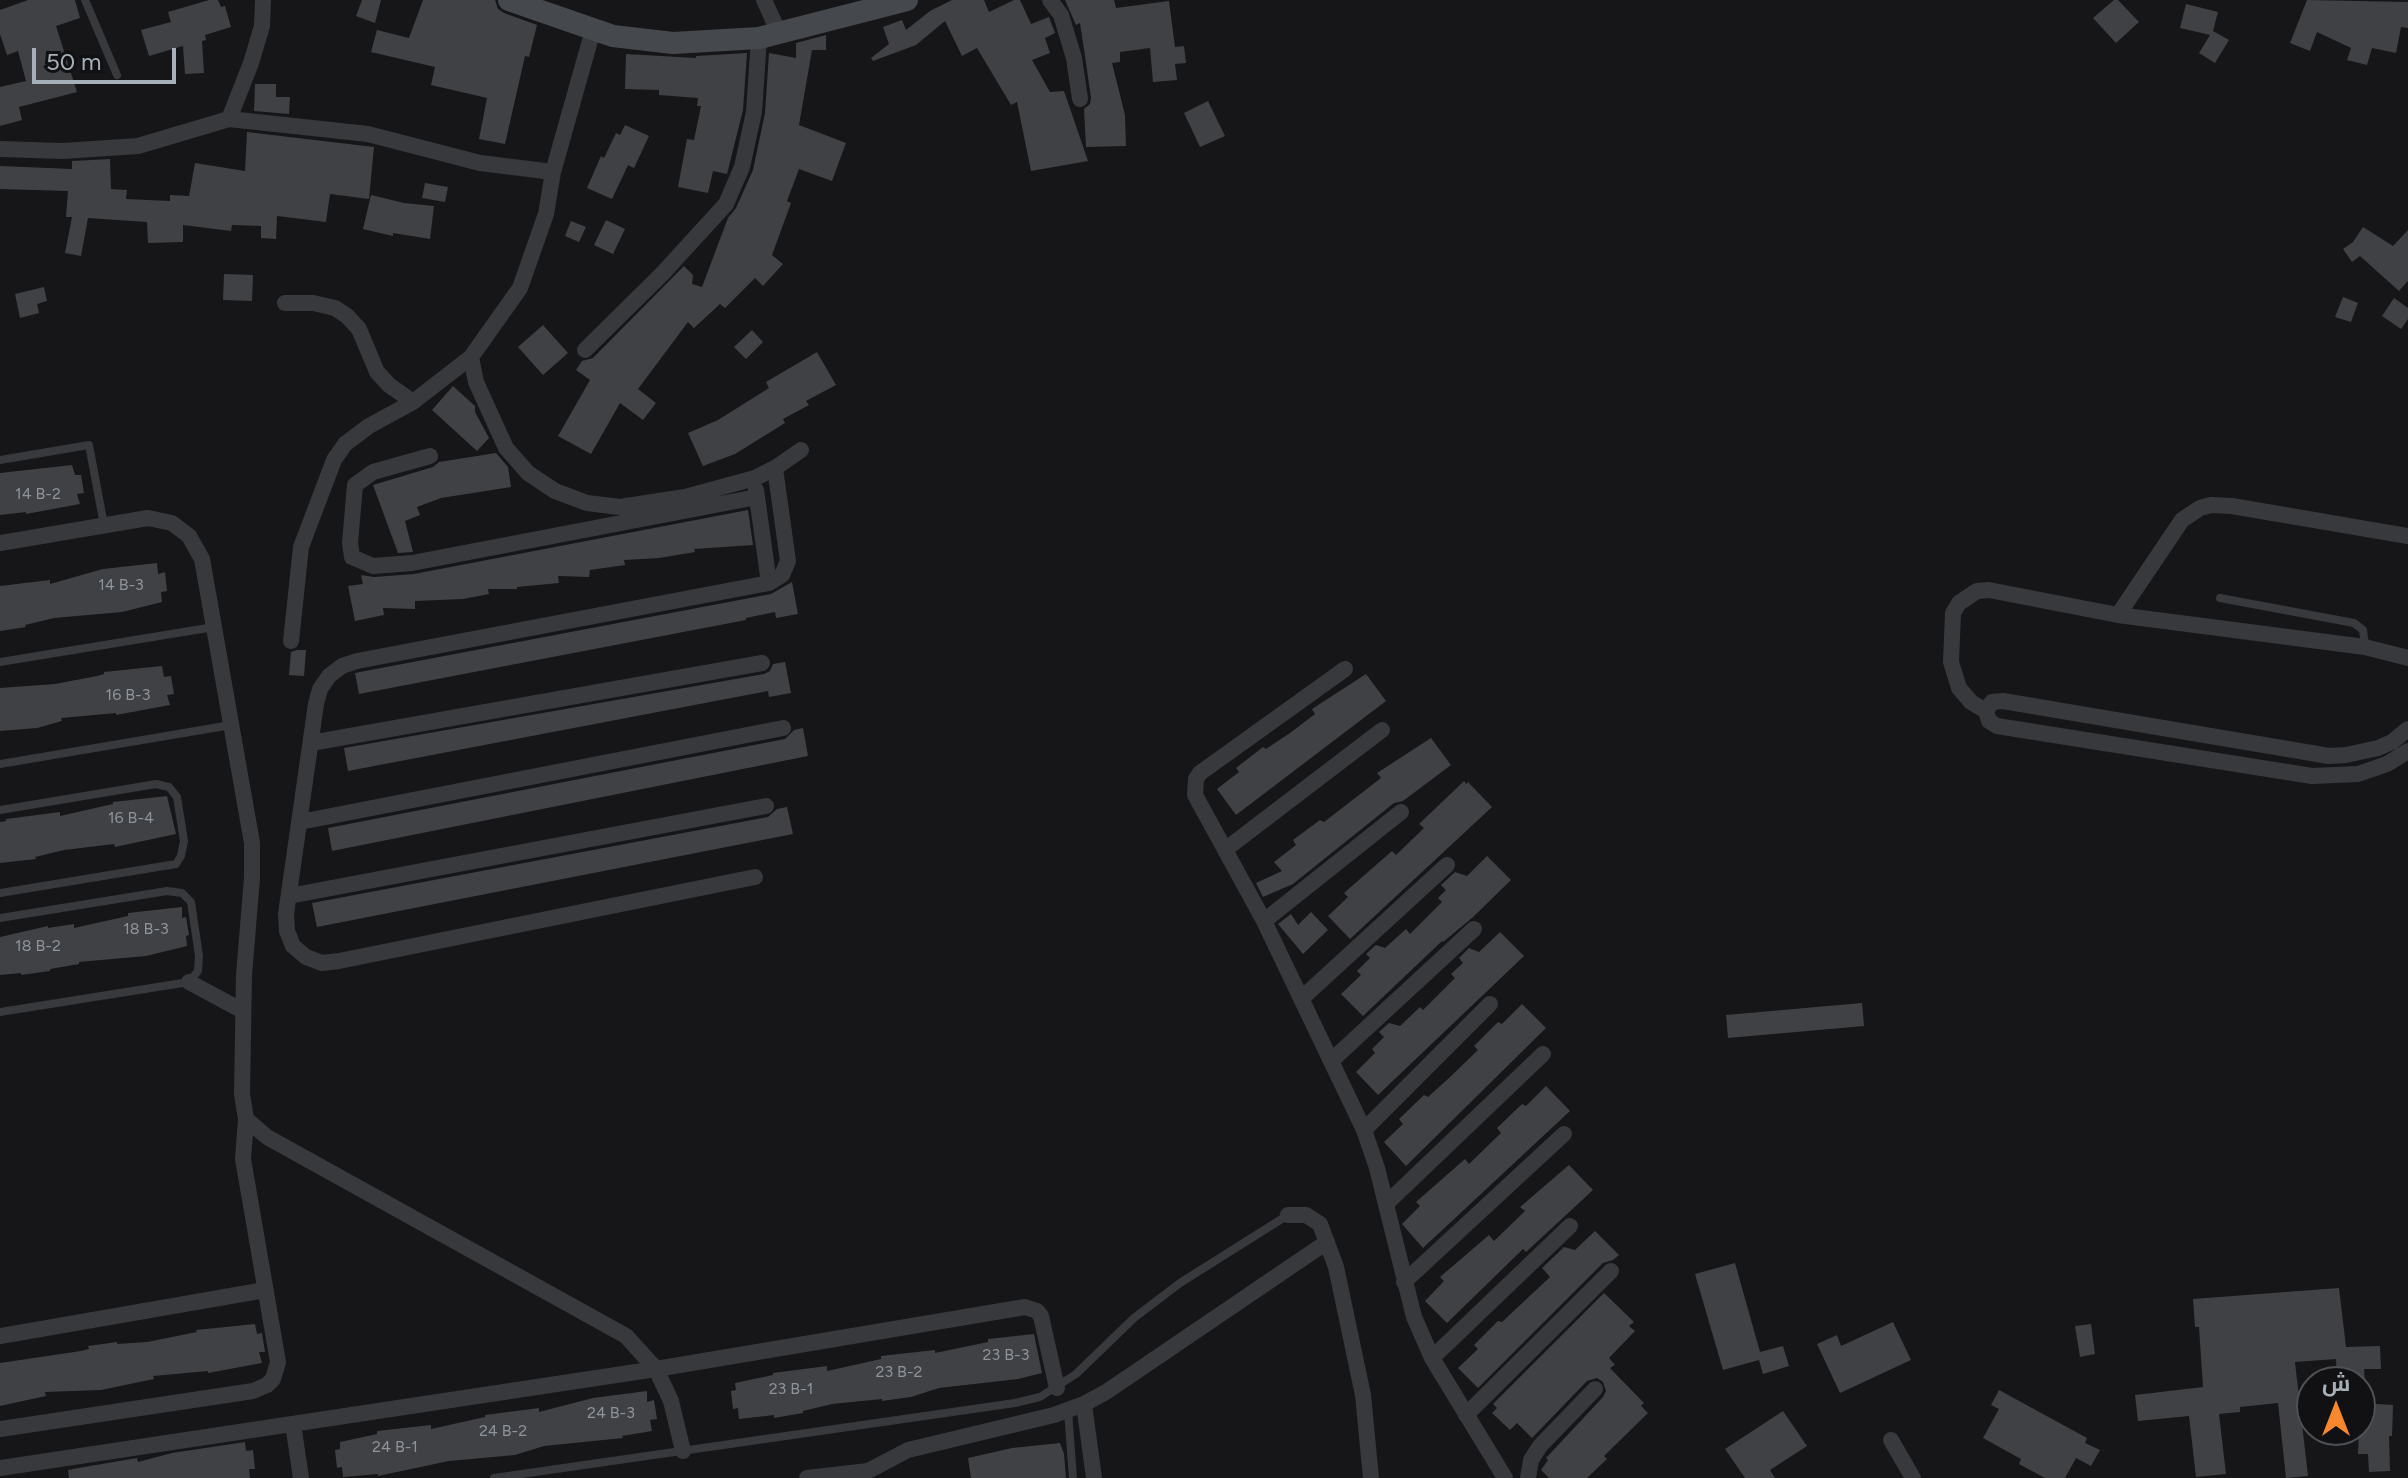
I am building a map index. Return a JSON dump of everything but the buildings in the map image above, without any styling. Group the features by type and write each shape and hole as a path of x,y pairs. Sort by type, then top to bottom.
{"street":[{"path":"229,119 262,26 263,0"},
{"path":"509,0 613,36 673,43 769,36 907,0"},
{"path":"585,350 662,274 726,204 742,167 769,36 764,0"},
{"path":"1050,0 1061,15 1074,58 1080,99"},
{"path":"291,641 301,547 334,460 345,444 369,426 413,402 471,357 520,288 546,214 553,172 593,30"},
{"path":"0,149 63,151 138,146 229,119 368,134 480,163 553,172"},
{"path":"285,303 313,303 335,308 347,316 359,329 377,372 413,402"},
{"path":"471,357 476,382 506,448 528,473 555,491 587,503 620,507 685,497 755,478 801,450"},
{"path":"430,456 373,472 355,485 350,543 352,557 361,563 386,567 757,497"},
{"path":"755,877 322,963 306,957 293,946 287,931 289,896 311,743 320,689 329,676 342,666 357,661 769,583 782,575 788,561 775,468"},
{"path":"755,478 769,583"},
{"path":"2118,615 2182,520 2190,513 2211,505 2408,536"},
{"path":"0,543 148,518 172,523 189,536 202,559 252,843 243,1011 242,1094 246,1119 243,1159 278,1362 273,1379 261,1389 0,1429"},
{"path":"2408,658 2365,647 2118,615 1989,590 1967,595 1953,613 1952,671 1964,695 1986,711 1989,721 1997,726 2328,777 2358,774 2387,764 2408,751"},
{"path":"311,743 762,663"},
{"path":"1345,669 1200,773 1196,779 1195,795 1264,921 1364,1130 1387,1203 1414,1317 1432,1358 1505,1478"},
{"path":"1986,711 1992,702 2003,701 2329,756 2363,752 2392,742 2408,729"},
{"path":"300,822 783,728"},
{"path":"1226,849 1382,730"},
{"path":"2297,773 2299,752"},
{"path":"289,896 766,806"},
{"path":"1264,921 1401,812"},
{"path":"1301,999 1447,865"},
{"path":"1331,1061 1474,929"},
{"path":"189,982 243,1011"},
{"path":"1364,1130 1490,1004"},
{"path":"1387,1203 1543,1054"},
{"path":"246,1119 267,1137 626,1336 656,1369 671,1401 683,1451"},
{"path":"1404,1282 1564,1134"},
{"path":"1288,1215 1306,1215 1320,1224 1336,1267 1356,1357 1371,1478"},
{"path":"1432,1358 1570,1226"},
{"path":"807,1478 868,1471 908,1450 1068,1411 1084,1404 1327,1242"},
{"path":"1466,1415 1611,1271"},
{"path":"0,1336 265,1290"},
{"path":"0,1468 656,1369 1025,1307 1041,1316 1057,1388"},
{"path":"1528,1478 1531,1460 1540,1446 1595,1389"},
{"path":"1084,1404 1094,1478"},
{"path":"293,1424 301,1478"},
{"path":"1891,1440 1913,1478"}],"lane":[{"path":"85,0 117,75"},
{"path":"0,460 89,445 104,525"},
{"path":"2220,598 2354,623 2365,636 2365,647"},
{"path":"0,662 214,627"},
{"path":"0,764 231,725"},
{"path":"0,810 156,784 169,787 177,797 184,841 176,864 0,893"},
{"path":"0,918 167,891 182,893 191,902 199,956 198,971 189,982 0,1012"},
{"path":"494,1478 1040,1397 1076,1374 1160,1297 1288,1215"},
{"path":"1068,1411 1073,1478"}]}
